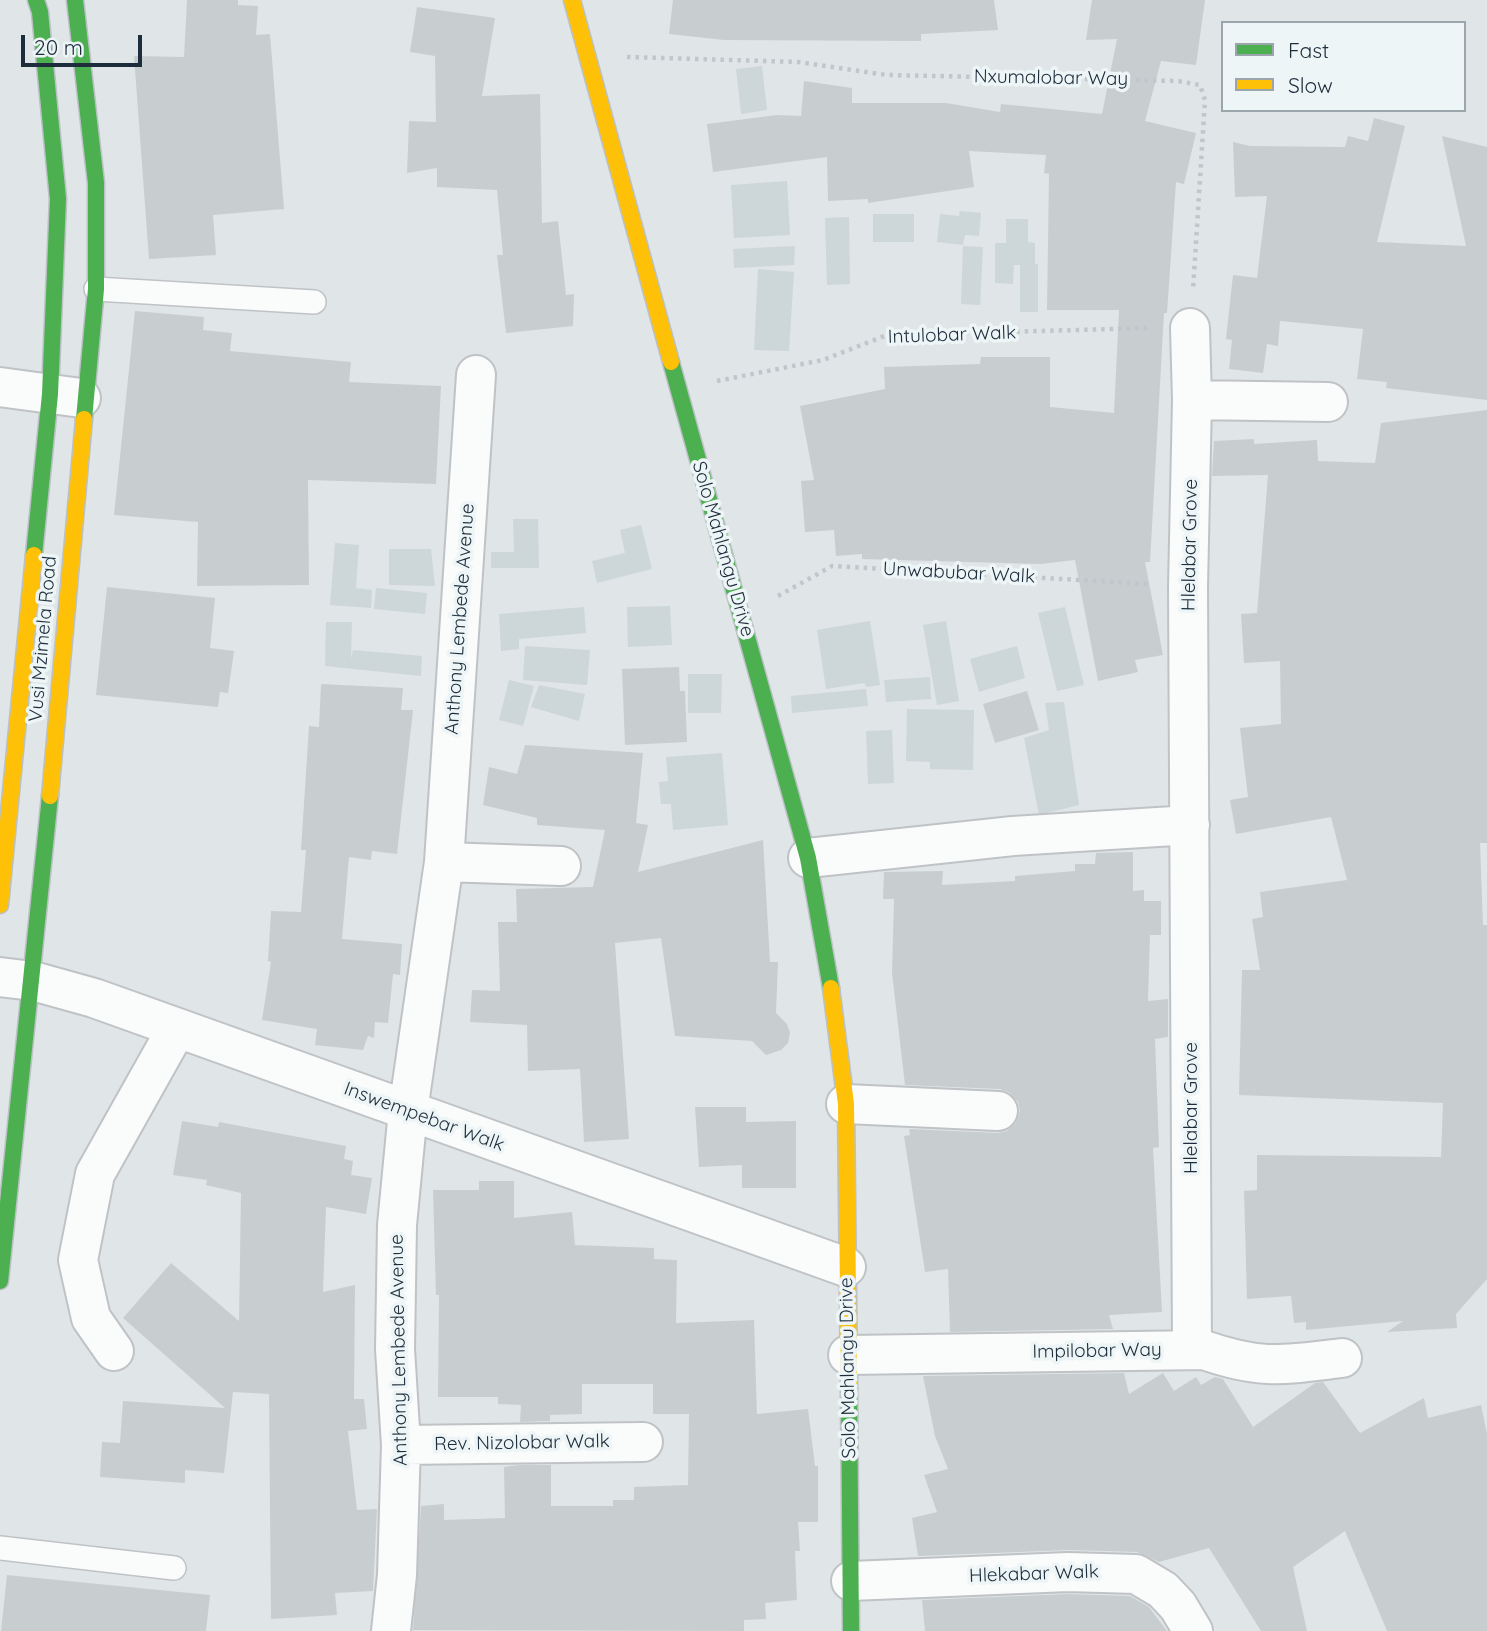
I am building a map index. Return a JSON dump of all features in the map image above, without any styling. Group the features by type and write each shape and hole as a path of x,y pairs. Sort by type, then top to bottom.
{"main road":[{"name":"Vusi Mzimela Road","path":"0,1281 16,979 69,396 58,199 40,12 36,0"},
{"name":"Vusi Mzimela Road","path":"0,905 69,396 96,289 96,183 75,0"},
{"name":"Solo Mahlangu Drive","path":"572,0 808,858 838,1022 846,1104 851,1631"}],"street":[{"path":"1190,328 1192,400 1328,402"},
{"name":"Anthony Lembede Avenue","path":"390,1631 397,1575 401,1445 395,1349 397,1225 408,1111 444,862 476,375"},
{"path":"0,387 69,396"},
{"name":"Hlelabar Grove","path":"1192,400 1188,587 1192,1349"},
{"path":"808,858 1013,836 1190,825"},
{"path":"444,862 561,866"},
{"name":"Inswempebar Walk","path":"16,979 94,998 846,1266"},
{"path":"114,1351 91,1318 78,1260 80,1247 95,1174 177,1028"},
{"path":"846,1104 998,1111"},
{"name":"Impilobar Way","path":"848,1355 1192,1349 1204,1350 1240,1363 1269,1366 1342,1358"},
{"name":"Rev. Nizolobar Walk","path":"401,1445 643,1442"},
{"name":"Hlekabar Walk","path":"850,1581 1068,1572 1136,1574 1163,1590 1193,1631"}],"lane":[{"path":"96,289 314,302"},
{"path":"0,1548 174,1568"}],"path":[{"name":"Nxumalobar Way","path":"586,55 798,62 887,75 1178,81 1200,85 1205,100 1190,328"},
{"name":"Intulobar Walk","path":"678,390 823,360 887,335 1190,328"},
{"name":"Unwabubar Walk","path":"742,617 832,566 1188,587"}],"shaded area":[{"path":"762,66 767,110 741,114 736,69"},
{"path":"787,181 790,235 734,238 731,185"},
{"path":"960,211 981,213 979,236 965,235 963,245 937,242 940,214 959,216"},
{"path":"873,214 914,214 914,242 873,242"},
{"path":"849,217 850,284 827,285 825,218"},
{"path":"1006,219 1028,219 1028,242 1035,243 1035,264 1038,264 1038,312 1020,312 1020,265 1014,265 1013,284 995,283 995,243 1006,243"},
{"path":"795,246 794,265 734,268 733,249"},
{"path":"963,246 983,247 980,305 961,304"},
{"path":"758,269 794,272 789,351 754,350"},
{"path":"513,519 538,519 539,568 491,568 491,552 514,552"},
{"path":"641,525 652,569 597,583 592,561 625,553 620,530"},
{"path":"335,543 359,545 356,588 372,590 371,608 330,605"},
{"path":"389,549 431,549 435,586 389,585"},
{"path":"376,588 427,593 425,614 374,609"},
{"path":"670,606 672,645 628,647 627,607"},
{"path":"584,607 586,633 519,639 519,649 501,651 499,614"},
{"path":"1065,607 1084,685 1057,691 1038,613"},
{"path":"870,621 880,685 867,687 864,683 826,689 817,630"},
{"path":"946,621 959,701 937,705 923,625"},
{"path":"326,622 352,622 351,659 353,650 422,656 421,676 325,666"},
{"path":"525,646 590,650 587,685 523,680"},
{"path":"1017,646 1025,678 979,692 970,659"},
{"path":"688,674 722,674 721,713 688,713"},
{"path":"930,677 931,699 886,702 884,680"},
{"path":"509,680 534,686 523,726 499,720"},
{"path":"539,685 585,694 579,721 531,707"},
{"path":"866,689 868,706 792,713 791,696"},
{"path":"1064,702 1079,805 1039,815 1024,738 1049,730 1045,703"},
{"path":"907,709 974,710 973,770 930,769 930,762 906,761"},
{"path":"892,730 894,783 868,784 866,731"},
{"path":"722,753 728,825 673,830 671,804 661,804 659,782 668,781 666,757"}],"building":[{"path":"187,0 238,0 238,5 258,6 256,35 270,34 284,209 213,215 216,255 149,259 134,56 184,57"},
{"path":"673,0 994,0 998,30 921,34 921,41 724,40 669,34"},
{"path":"1092,0 1205,0 1196,65 1161,61 1145,121 1196,133 1184,184 1176,182 1167,313 1164,313 1150,562 1145,562 1163,655 1135,660 1138,672 1098,681 1075,560 1040,564 862,559 862,554 836,556 834,530 805,532 801,481 814,480 800,406 885,389 884,367 980,364 981,357 1050,357 1050,407 1114,413 1119,310 1047,310 1049,174 1044,173 1046,155 969,151 974,187 868,203 868,199 828,201 827,157 713,172 707,124 777,115 801,116 804,81 852,88 852,103 946,103 1000,112 1001,104 1102,114 1117,39 1086,40"},
{"path":"417,7 495,18 482,96 540,94 542,223 558,221 566,295 574,294 573,326 506,333 497,255 503,255 497,190 437,187 437,168 407,173 409,121 436,122 435,56 410,52"},
{"path":"1374,118 1405,126 1377,242 1466,246 1442,136 1487,147 1487,400 1386,388 1387,382 1357,379 1363,329 1280,321 1278,346 1267,344 1263,373 1229,369 1232,340 1226,339 1233,275 1257,278 1267,196 1235,197 1233,142 1250,146 1345,147 1348,136 1368,141"},
{"path":"135,311 204,317 203,330 232,333 230,351 351,362 349,382 441,386 436,484 308,480 309,585 197,586 198,522 114,515"},
{"path":"1487,410 1487,843 1480,843 1483,925 1487,925 1487,1279 1456,1314 1457,1328 1387,1332 1403,1321 1306,1330 1306,1322 1294,1323 1291,1296 1247,1299 1244,1191 1257,1190 1257,1155 1441,1157 1443,1103 1239,1095 1242,970 1260,970 1252,919 1263,917 1260,892 1347,880 1331,817 1236,834 1230,800 1248,797 1240,728 1281,724 1280,661 1244,663 1241,614 1257,613 1268,475 1212,476 1214,441 1254,439 1254,444 1317,440 1318,461 1375,463 1381,423"},
{"path":"107,587 215,598 210,648 234,651 228,693 220,692 218,707 96,695"},
{"path":"679,667 680,691 685,691 687,742 625,745 622,669"},
{"path":"321,684 403,688 401,710 413,710 397,854 372,851 371,860 349,857 342,939 402,944 400,975 393,974 388,1023 375,1022 374,1038 368,1036 363,1050 315,1045 317,1029 262,1020 271,962 268,961 271,911 301,912 306,850 301,850 309,726 319,727"},
{"path":"1027,691 1039,730 995,743 983,704"},
{"path":"525,745 643,753 636,823 648,825 638,872 763,840 770,962 778,962 776,1013 787,1024 790,1033 788,1043 781,1050 766,1055 752,1041 675,1036 661,938 615,943 629,1139 584,1142 580,1069 528,1071 527,1025 470,1022 472,990 500,991 498,922 517,922 516,889 593,887 605,830 537,825 537,818 483,805 489,767 517,774"},
{"path":"1133,852 1133,891 1144,890 1144,901 1161,901 1161,935 1150,935 1148,1001 1168,999 1168,1037 1155,1039 1159,1147 1153,1148 1162,1312 1109,1315 1113,1329 950,1332 948,1269 925,1272 904,1136 910,1135 909,1129 998,1133 1007,1131 1016,1123 1020,1111 1018,1102 1010,1093 1000,1089 905,1085 892,973 894,899 883,899 884,872 943,871 942,885 1015,881 1015,876 1075,871 1075,864 1095,864 1096,853"},
{"path":"695,1107 746,1107 746,1122 796,1121 796,1188 742,1188 742,1165 699,1167"},
{"path":"182,1121 218,1127 219,1122 346,1146 344,1159 353,1161 351,1175 372,1178 366,1214 326,1207 323,1292 355,1285 354,1399 364,1399 367,1429 348,1431 357,1510 377,1509 373,1591 335,1593 337,1615 271,1619 269,1394 233,1392 224,1473 185,1470 185,1483 100,1477 102,1442 120,1443 123,1401 225,1408 123,1318 171,1263 239,1321 241,1193 206,1185 207,1180 173,1175"},
{"path":"479,1181 514,1181 514,1218 572,1212 575,1245 654,1248 654,1259 677,1260 676,1323 754,1320 757,1414 808,1409 815,1466 818,1466 818,1522 798,1522 800,1551 795,1551 797,1600 765,1603 766,1619 744,1620 744,1631 413,1630 421,1506 444,1504 444,1520 505,1518 504,1467 519,1465 551,1465 551,1506 613,1506 613,1500 634,1500 634,1487 688,1485 689,1414 653,1414 653,1384 582,1384 582,1414 550,1415 550,1421 520,1422 521,1405 498,1404 498,1397 438,1397 439,1295 436,1295 433,1190 479,1190"},
{"path":"1124,1373 1129,1394 1163,1373 1174,1391 1196,1377 1201,1385 1215,1377 1223,1379 1253,1427 1315,1383 1323,1382 1360,1433 1424,1398 1428,1418 1481,1405 1487,1434 1487,1631 1387,1631 1345,1531 1293,1567 1307,1631 1261,1631 1209,1548 1159,1562 1137,1552 1069,1550 918,1556 912,1518 937,1512 924,1475 948,1469 935,1436 923,1376"},
{"path":"7,1575 210,1595 206,1631 1,1631"},
{"path":"1068,1594 1130,1596 1149,1607 1167,1631 925,1631 922,1600"}],"traffic: fast":[{"path":"34,555 50,394 58,199 40,12 36,0"},
{"path":"75,0 96,183 96,289 84,419"},
{"path":"671,362 808,858 831,988"},
{"path":"0,1281 50,796"},
{"path":"849,1388 851,1631"}],"traffic: slow":[{"path":"572,0 671,362"},
{"path":"50,796 84,419"},
{"path":"0,905 34,555"},
{"path":"831,988 846,1104 849,1388"}]}
